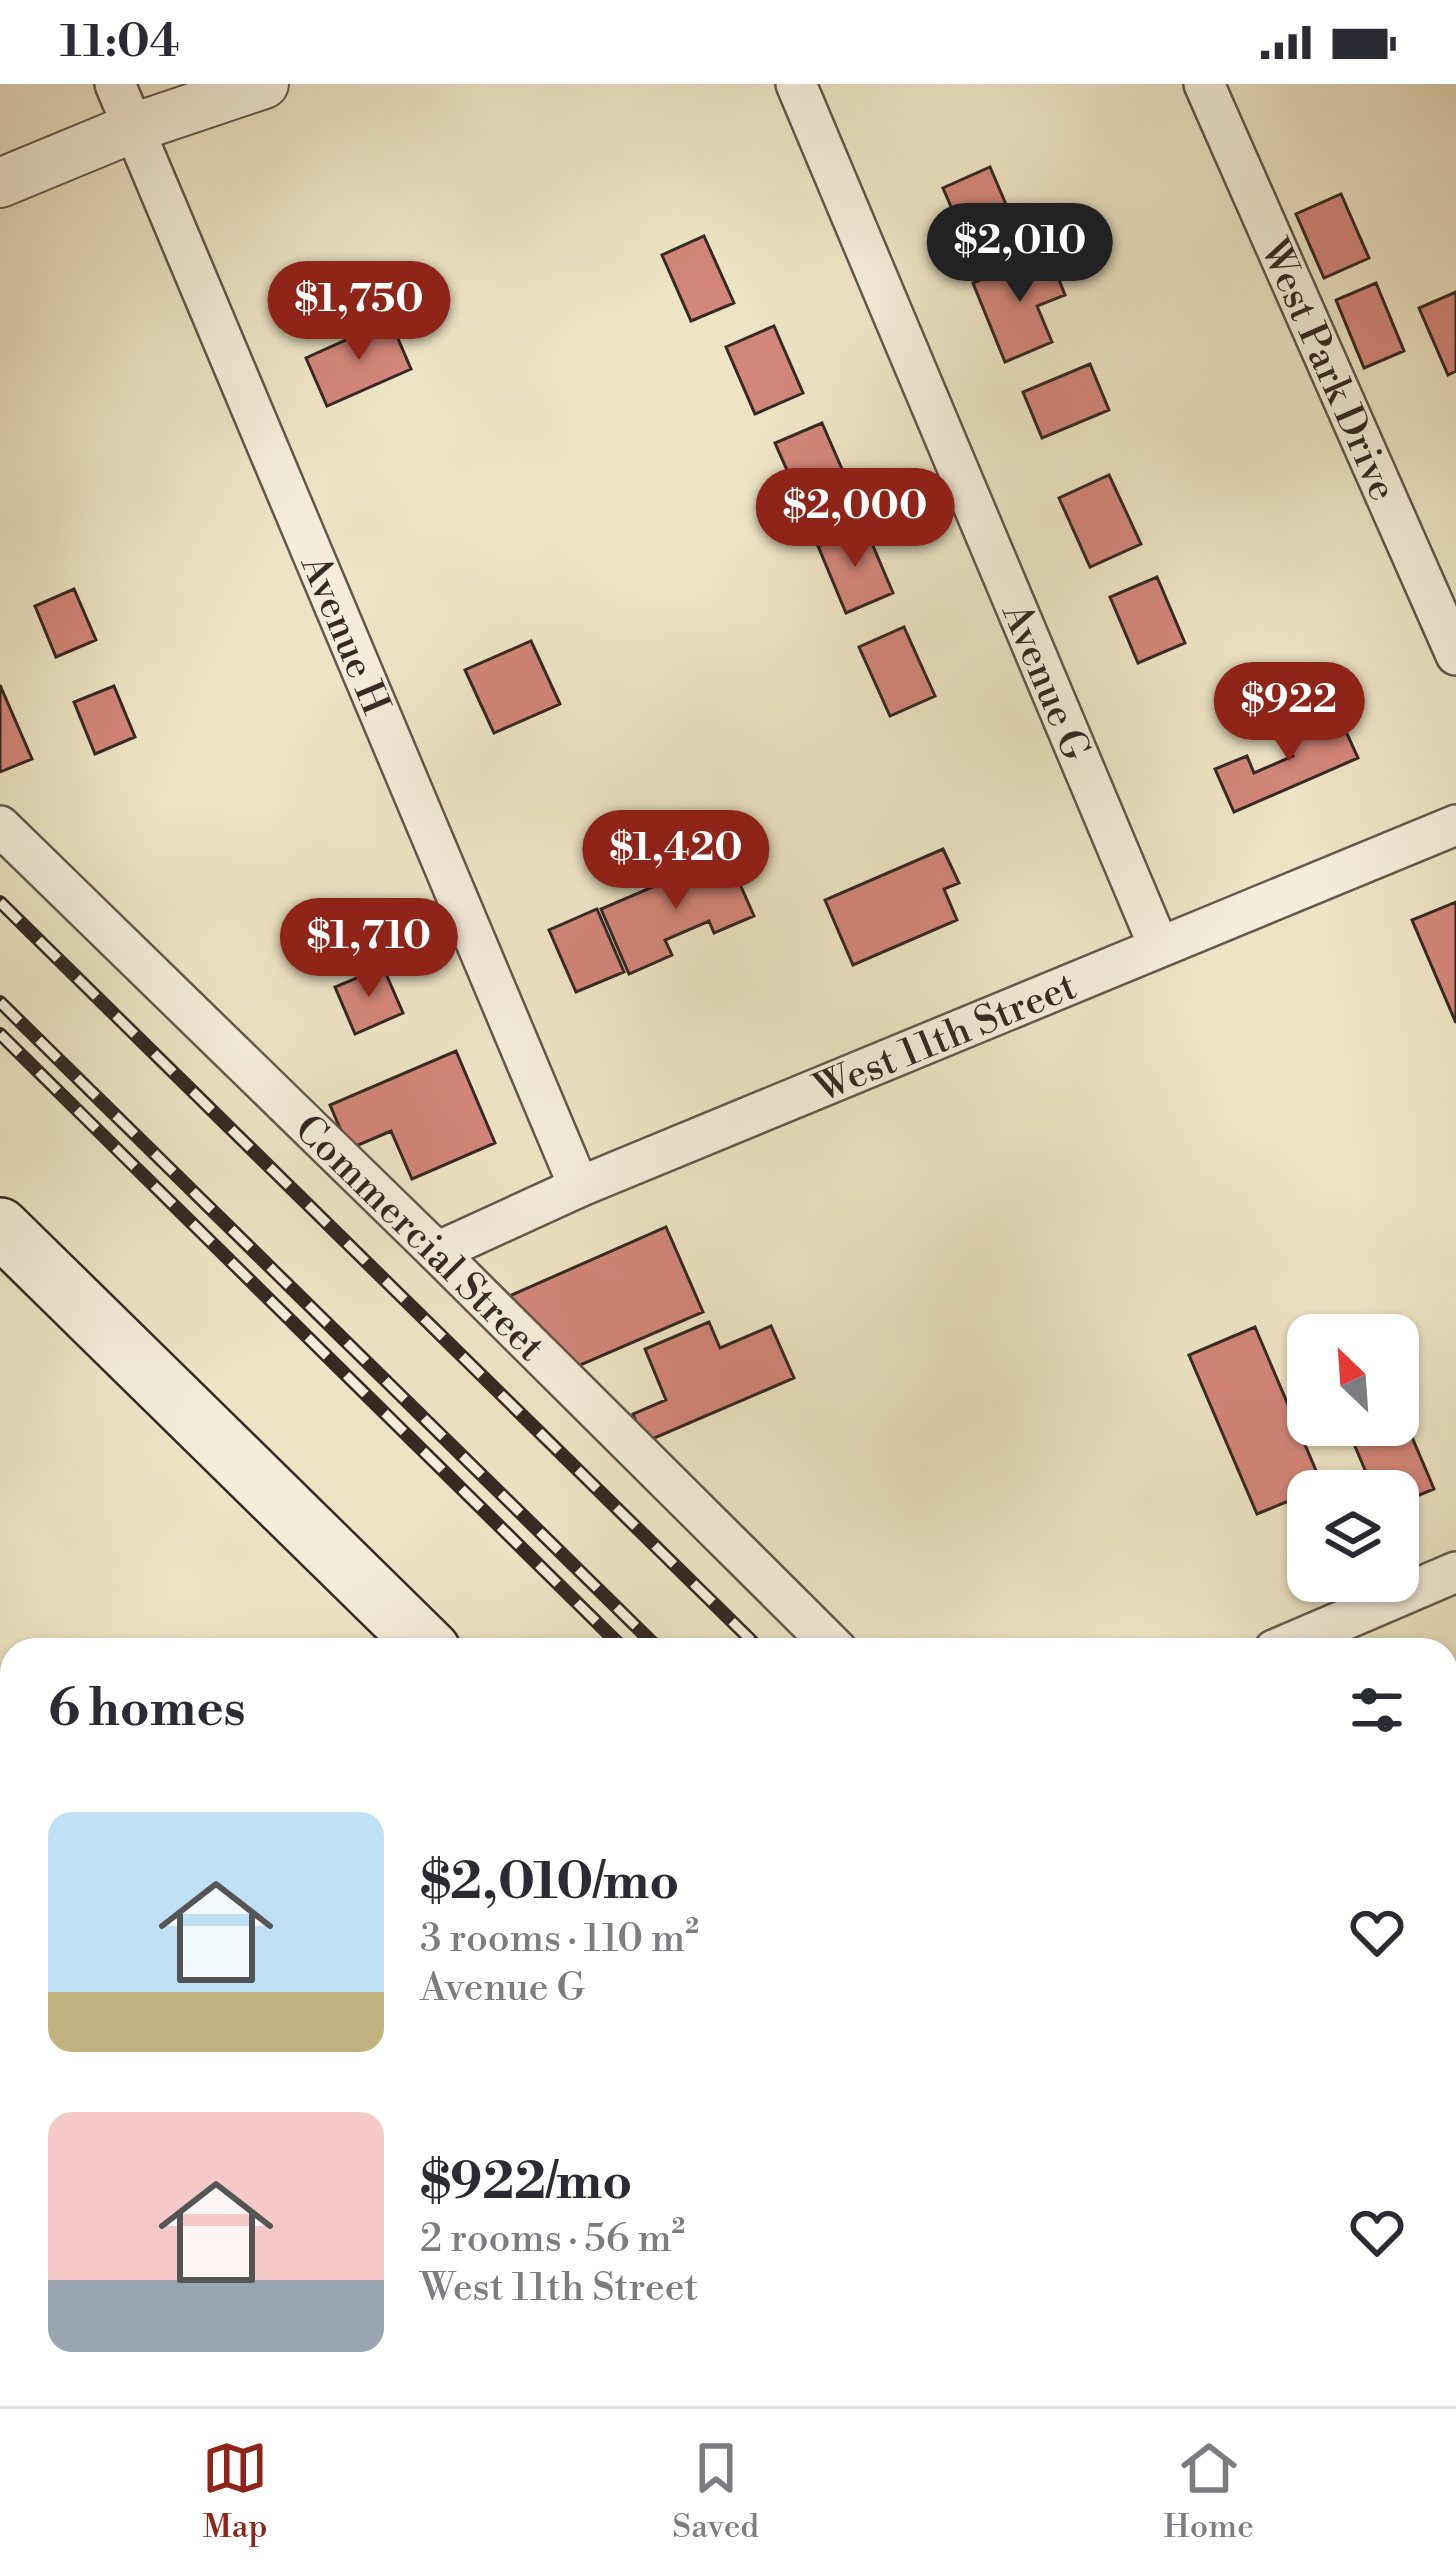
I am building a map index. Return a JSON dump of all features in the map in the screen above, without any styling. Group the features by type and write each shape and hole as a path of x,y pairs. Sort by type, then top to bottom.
{"main road":[{"path":"0,1226 419,1638"}],"street":[{"name":"Avenue H","path":"115,84 579,1187"},
{"path":"0,183 134,128 264,84"},
{"name":"Avenue G","path":"796,84 1159,947"},
{"name":"West Park Drive","path":"1204,84 1456,656"},
{"name":"West 11th Street","path":"437,1252 579,1187 1456,825"},
{"name":"Commercial Street","path":"0,826 825,1638"},
{"path":"1302,1638 1456,1572"}],"building":[{"path":"990,167 1020,237 973,258 943,188"},
{"path":"1341,194 1369,258 1324,278 1296,214"},
{"path":"704,236 734,303 691,321 662,255"},
{"path":"1048,252 1065,295 1037,306 1052,342 1005,362 973,283"},
{"path":"1376,283 1404,351 1364,368 1336,300"},
{"path":"1456,292 1456,371 1448,375 1419,308"},
{"path":"390,320 411,369 327,406 306,358"},
{"path":"774,326 803,393 755,414 726,347"},
{"path":"1090,364 1109,410 1042,438 1023,392"},
{"path":"822,423 852,492 806,513 775,443"},
{"path":"1109,475 1141,544 1090,567 1059,498"},
{"path":"865,527 893,593 846,613 818,546"},
{"path":"1157,577 1185,643 1138,663 1110,597"},
{"path":"74,589 96,640 56,657 35,606"},
{"path":"904,627 935,696 890,716 859,647"},
{"path":"531,641 560,704 494,733 465,670"},
{"path":"0,685 32,759 0,772"},
{"path":"114,686 135,737 95,754 74,702"},
{"path":"1338,714 1358,758 1234,812 1215,769 1247,756 1254,773 1293,756 1285,738"},
{"path":"943,849 959,883 944,889 957,920 853,965 825,900"},
{"path":"727,855 754,916 714,933 709,921 665,940 672,955 629,974 601,909"},
{"path":"1456,902 1456,1023 1412,920"},
{"path":"597,909 624,972 576,992 549,930"},
{"path":"383,967 403,1013 355,1034 335,987"},
{"path":"456,1051 495,1143 412,1179 391,1131 349,1149 330,1105"},
{"path":"666,1227 703,1312 578,1366 507,1297"},
{"path":"709,1322 720,1348 771,1326 794,1378 645,1442 633,1414 666,1400 645,1349"},
{"path":"1255,1327 1287,1402 1287,1446 1306,1446 1316,1470 1287,1470 1287,1502 1257,1514 1189,1355"},
{"path":"1355,1446 1416,1446 1434,1489 1419,1495 1419,1470 1365,1470"}],"railway":[{"path":"0,902 749,1638"},
{"path":"0,1002 648,1638"},
{"path":"0,1034 613,1638"}]}
